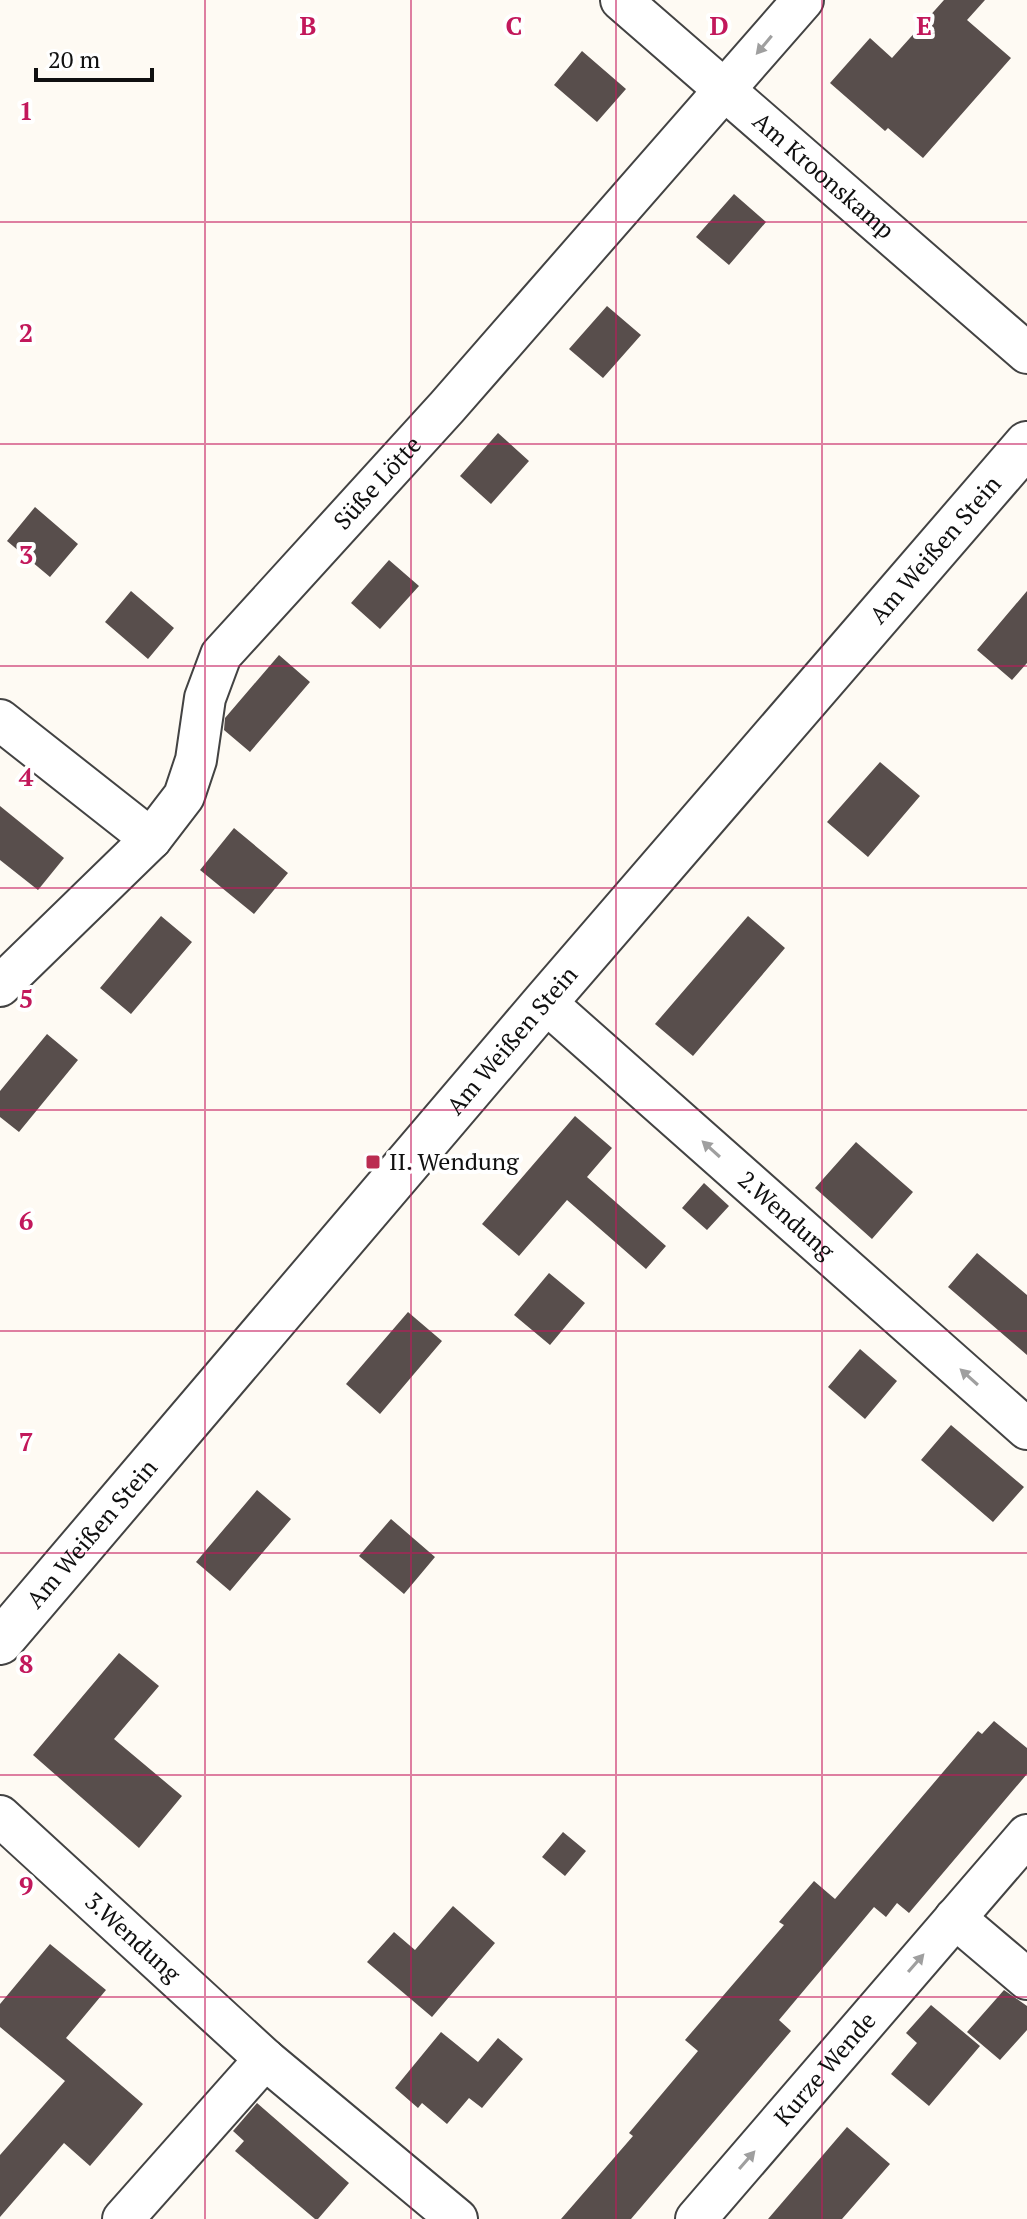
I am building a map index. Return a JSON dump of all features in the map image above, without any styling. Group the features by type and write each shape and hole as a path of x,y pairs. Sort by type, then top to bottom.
{"street":[{"name":"Am Kroonskamp","path":"621,0 1027,353"},
{"name":"Süße Lötte","path":"0,986 151,839 184,796 196,760 205,698 221,655 447,407 803,0"},
{"name":"Am Weißen Stein","path":"0,1642 545,1002 1027,444"},
{"path":"0,720 151,839"},
{"name":"2.Wendung","path":"545,1002 1027,1429"},
{"name":"3.Wendung","path":"0,1816 265,2059 457,2219"},
{"name":"Kurze Wende","path":"696,2219 1027,1835"},
{"path":"955,1918 1027,1979"},
{"path":"123,2219 265,2059"}],"building":[{"path":"944,0 985,0 967,20 1011,58 923,158 888,128 885,131 830,83 870,38 892,58"},
{"path":"582,51 626,89 597,122 554,85"},
{"path":"734,194 766,222 729,265 696,237"},
{"path":"607,306 641,335 603,378 569,349"},
{"path":"498,433 529,461 491,504 460,476"},
{"path":"35,507 78,544 50,577 7,541"},
{"path":"389,560 419,586 380,629 351,603"},
{"path":"131,591 174,628 148,659 105,622"},
{"path":"1027,591 1027,663 1012,680 977,650"},
{"path":"279,655 310,682 250,752 224,730 225,718"},
{"path":"880,762 920,796 868,857 827,822"},
{"path":"0,806 64,858 38,890 0,860"},
{"path":"234,828 288,873 254,914 200,870"},
{"path":"161,916 192,942 131,1014 100,988"},
{"path":"748,916 785,948 693,1056 655,1024"},
{"path":"47,1034 78,1060 19,1132 0,1117 0,1091"},
{"path":"575,1116 612,1148 587,1177 666,1246 646,1269 567,1200 519,1256 482,1224"},
{"path":"856,1142 913,1192 872,1239 815,1188"},
{"path":"704,1183 729,1206 707,1230 682,1208"},
{"path":"977,1253 1027,1295 1027,1355 948,1287"},
{"path":"549,1273 585,1303 550,1345 514,1315"},
{"path":"408,1312 442,1341 380,1414 346,1384"},
{"path":"860,1349 897,1381 865,1419 828,1387"},
{"path":"951,1425 1024,1487 993,1522 921,1460"},
{"path":"257,1490 291,1519 230,1591 196,1562"},
{"path":"391,1519 435,1557 404,1594 359,1556"},
{"path":"119,1653 159,1686 114,1739 182,1796 139,1848 33,1755"},
{"path":"994,1721 1027,1748 1027,1774 909,1913 897,1903 886,1917 874,1907 779,2020 791,2031 631,2219 561,2219 633,2136 629,2133 698,2051 685,2040 784,1925 779,1922 814,1881 835,1899 978,1731 982,1734"},
{"path":"563,1832 586,1851 565,1876 542,1857"},
{"path":"453,1906 495,1943 432,2017 367,1962 394,1932 415,1950"},
{"path":"50,1944 106,1990 66,2038 143,2104 90,2166 64,2143 0,2217 0,2155 65,2081 0,2027 0,2004"},
{"path":"1004,1990 1027,2006 1027,2030 1000,2060 967,2032"},
{"path":"931,2005 980,2046 929,2106 891,2074 917,2043 906,2033"},
{"path":"441,2032 478,2062 498,2038 523,2059 482,2108 469,2098 447,2124 422,2103 418,2108 395,2088"},
{"path":"257,2103 349,2183 318,2219 235,2151 244,2141 233,2131"},
{"path":"847,2127 890,2164 842,2219 768,2219"}],"place":[{"name":"II. Wendung","path":"373,1162"}]}
